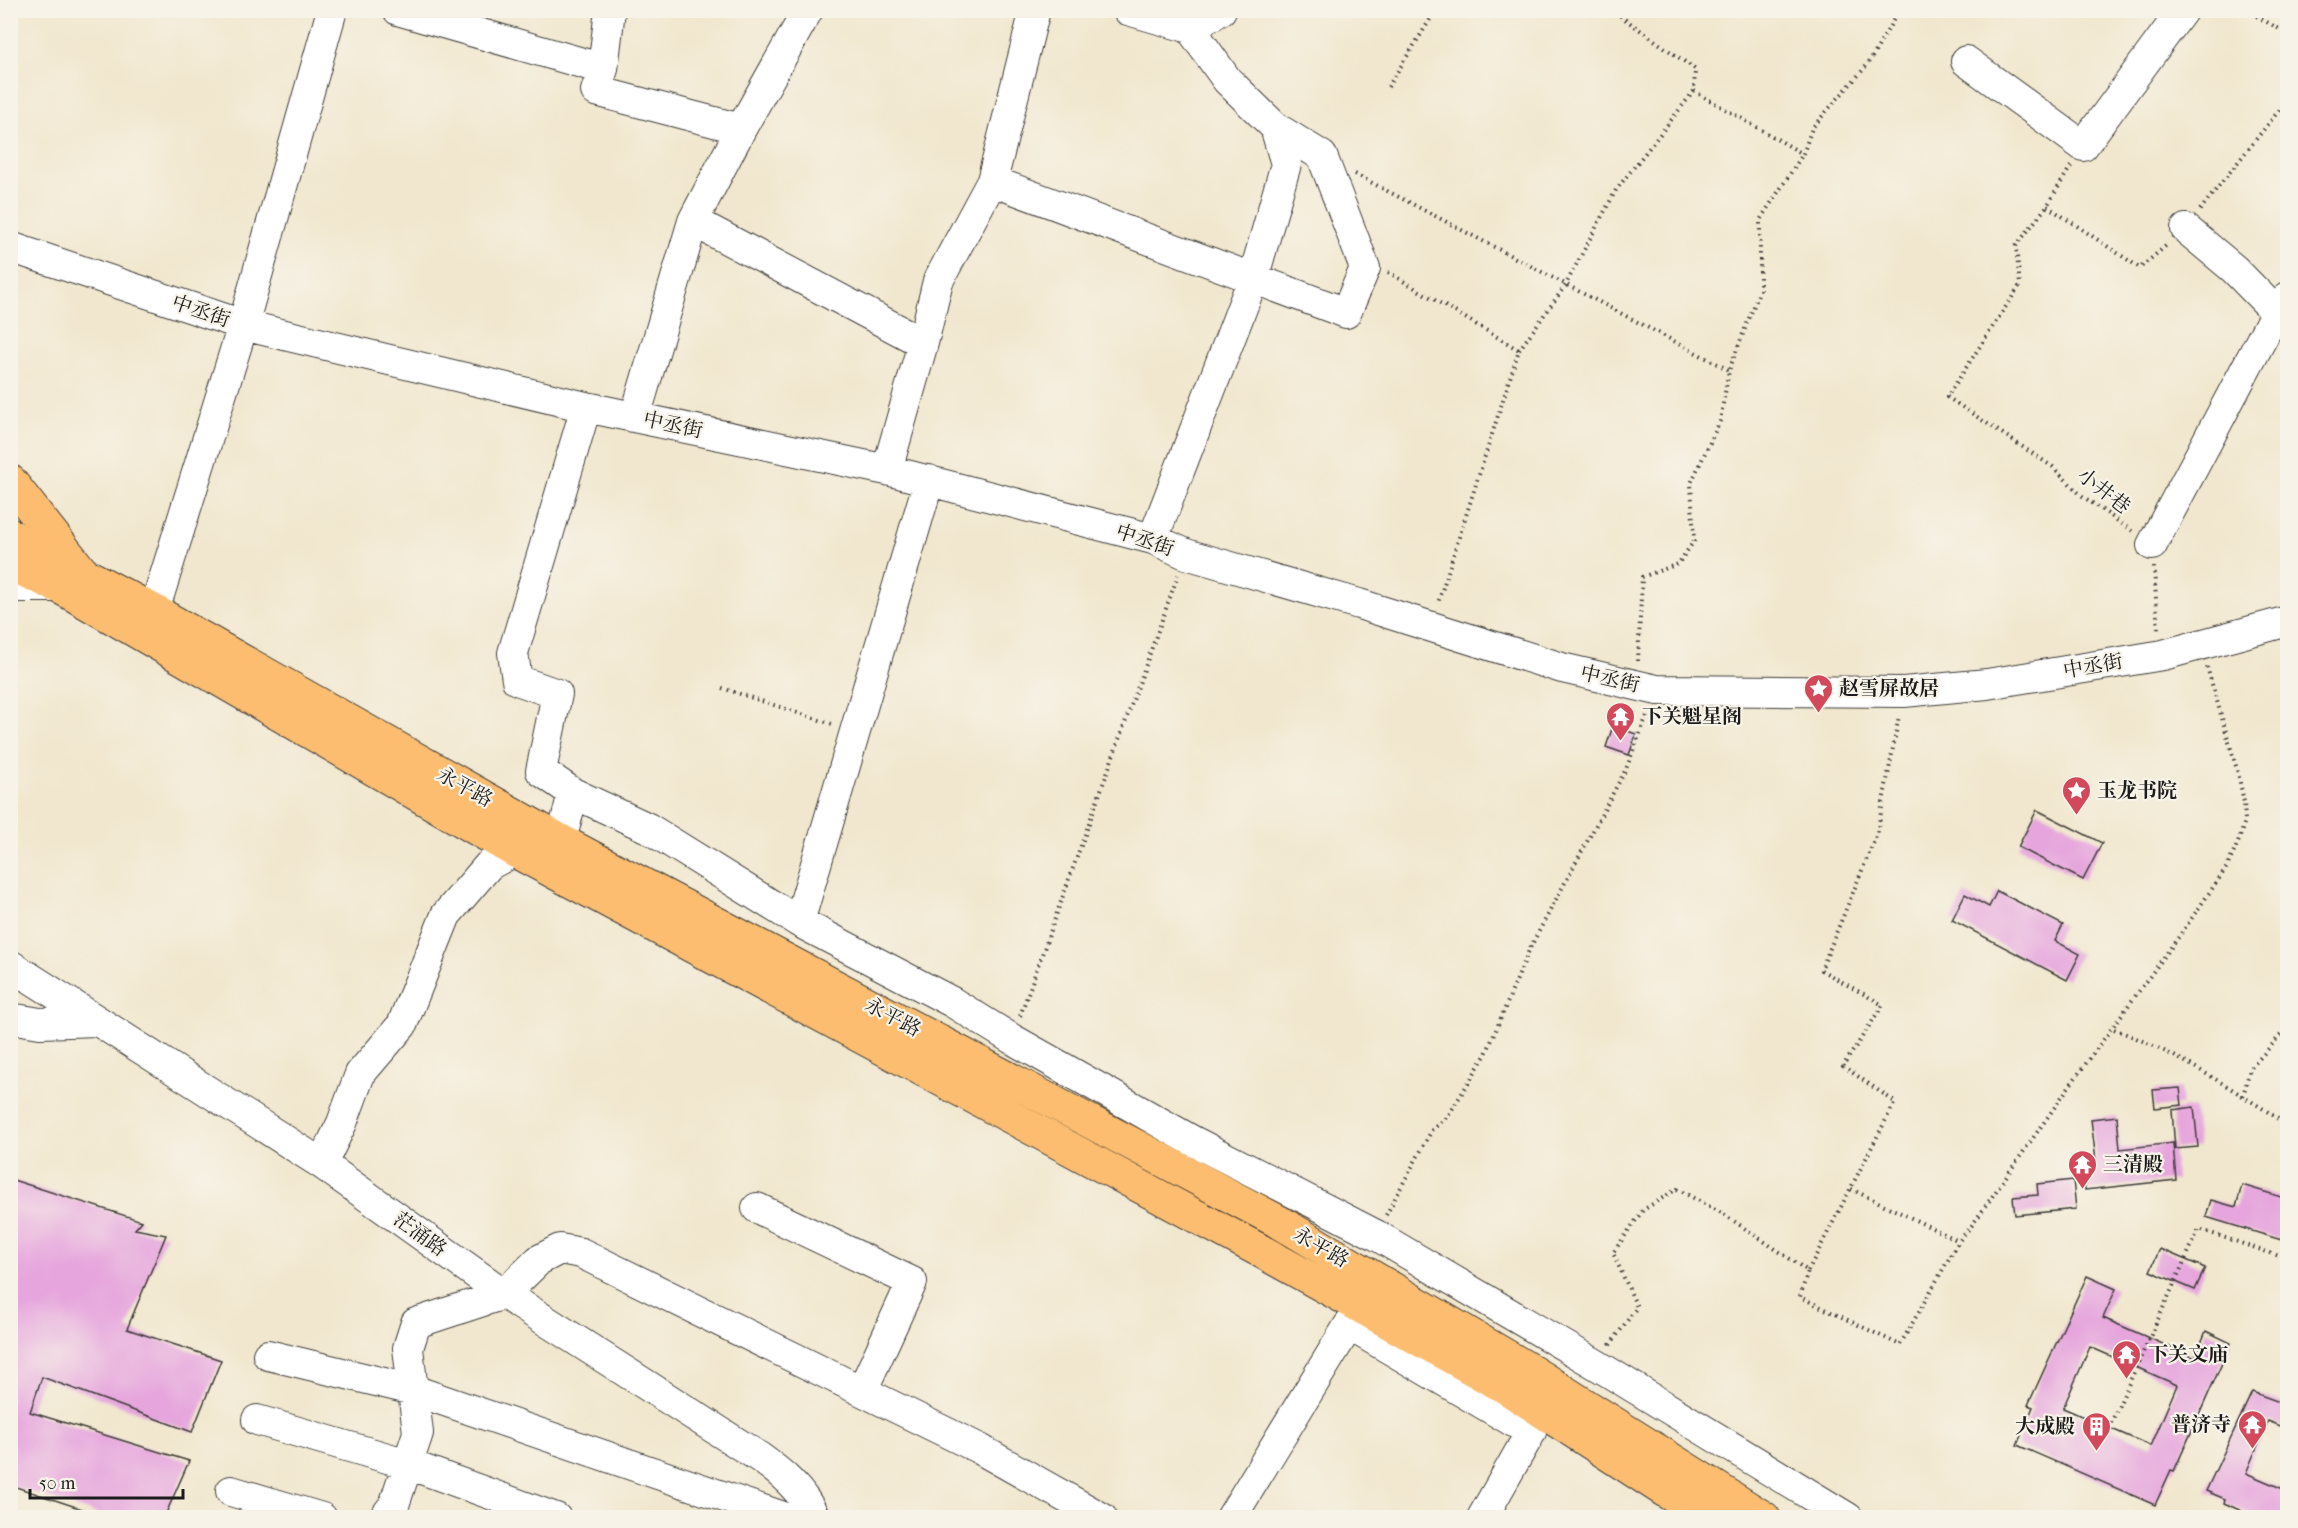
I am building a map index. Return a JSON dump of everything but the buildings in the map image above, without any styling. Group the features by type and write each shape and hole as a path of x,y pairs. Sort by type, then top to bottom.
{"main road":[{"path":"10,481 71,579"},
{"name":"永平路","path":"10,535 71,579 521,837 1505,1387 1707,1518"},
{"name":"永平路","path":"10,564 71,579 154,611 521,837 561,841 1281,1223 1523,1366 1764,1518"}],"street":[{"path":"154,611 243,325 332,10"},
{"path":"398,10 603,69"},
{"path":"610,10 603,69 596,91 741,129"},
{"path":"635,417 693,221 741,129 808,10"},
{"path":"887,470 938,281 992,181 1035,10"},
{"path":"992,181 1346,313 1365,268 1322,156 1275,127 1227,80 1191,28 1128,10"},
{"path":"1191,28 1221,10"},
{"path":"1966,61 2083,146 2183,10"},
{"path":"1153,539 1253,279 1286,164 1275,127"},
{"path":"693,221 923,343"},
{"path":"2152,545 2284,310 2186,229"},
{"name":"中丞街","path":"10,248 243,325 586,407 887,470 1153,539 1186,554 1562,668 1647,687 1904,692 1987,684 2154,656 2200,646 2288,621"},
{"path":"586,407 513,653 517,680 557,694 541,771 573,793 648,828 799,922 952,1002 1011,1039 1191,1140 1376,1235 1597,1365 1848,1518"},
{"path":"799,922 929,480"},
{"path":"10,587 71,579"},
{"path":"561,841 573,793"},
{"path":"322,1164 342,1123 360,1074 402,1024 446,915 489,865 521,837"},
{"name":"茫涌路","path":"10,965 322,1164 504,1294 786,1476 798,1489 815,1518"},
{"path":"10,1018 40,1023 98,1021"},
{"path":"757,1208 912,1282 862,1391"},
{"path":"384,1518 394,1506 418,1433 408,1348 416,1323 504,1294 538,1260 560,1249 581,1253 978,1448 1102,1518"},
{"path":"1231,1518 1349,1325 1531,1432 1482,1518"},
{"path":"268,1355 413,1390 786,1518"},
{"path":"257,1420 408,1464 556,1518"},
{"path":"231,1491 322,1518"}],"path":[{"path":"1388,87 1436,10"},
{"path":"1430,627 1519,350 1565,286 1616,190 1694,91 1695,69 1612,10"},
{"path":"1376,1235 1432,1130 1448,1116 1486,1054 1530,948 1626,769 1647,687 1642,578 1678,564 1694,541 1691,483 1720,421 1729,370 1760,291 1760,220 1803,154 1812,128 1869,63 1899,10"},
{"path":"2246,10 2288,34"},
{"path":"1694,91 1803,154"},
{"path":"2083,146 2047,206 2140,268 2186,229 2288,99"},
{"path":"1322,156 1565,286 1729,370"},
{"name":"小井巷","path":"2047,206 2016,246 2020,285 1947,397 2053,467 2081,495 2152,545"},
{"path":"1360,255 1519,350"},
{"path":"2152,545 2157,627 2154,656"},
{"path":"1011,1039 1186,554"},
{"path":"1904,692 1876,834 1821,970 1883,1005 1843,1066 1895,1102 1808,1271 1800,1297 1900,1345 1959,1240 1973,1224 2068,1088 2114,1029 2227,867 2238,843 2245,821 2238,773 2200,646"},
{"path":"722,688 855,731"},
{"path":"2243,1096 2250,1069 2288,1027"},
{"path":"2114,1029 2157,1046 2196,1066 2275,1116 2288,1127"},
{"path":"1597,1365 1636,1307 1613,1253 1643,1210 1677,1189 1725,1215 1808,1271"},
{"path":"1851,1189 1959,1240"},
{"path":"2111,1424 2199,1229 2288,1259"}],"place":[{"name":"赵雪屏故居","path":"1818,714"},
{"name":"下关魁星阁","path":"1621,742"},
{"name":"玉龙书院","path":"2076,816"},
{"name":"三清殿","path":"2082,1190"},
{"name":"下关文庙","path":"2127,1380"},
{"name":"普济寺","path":"2252,1450"},
{"name":"大成殿","path":"2096,1452"}]}
